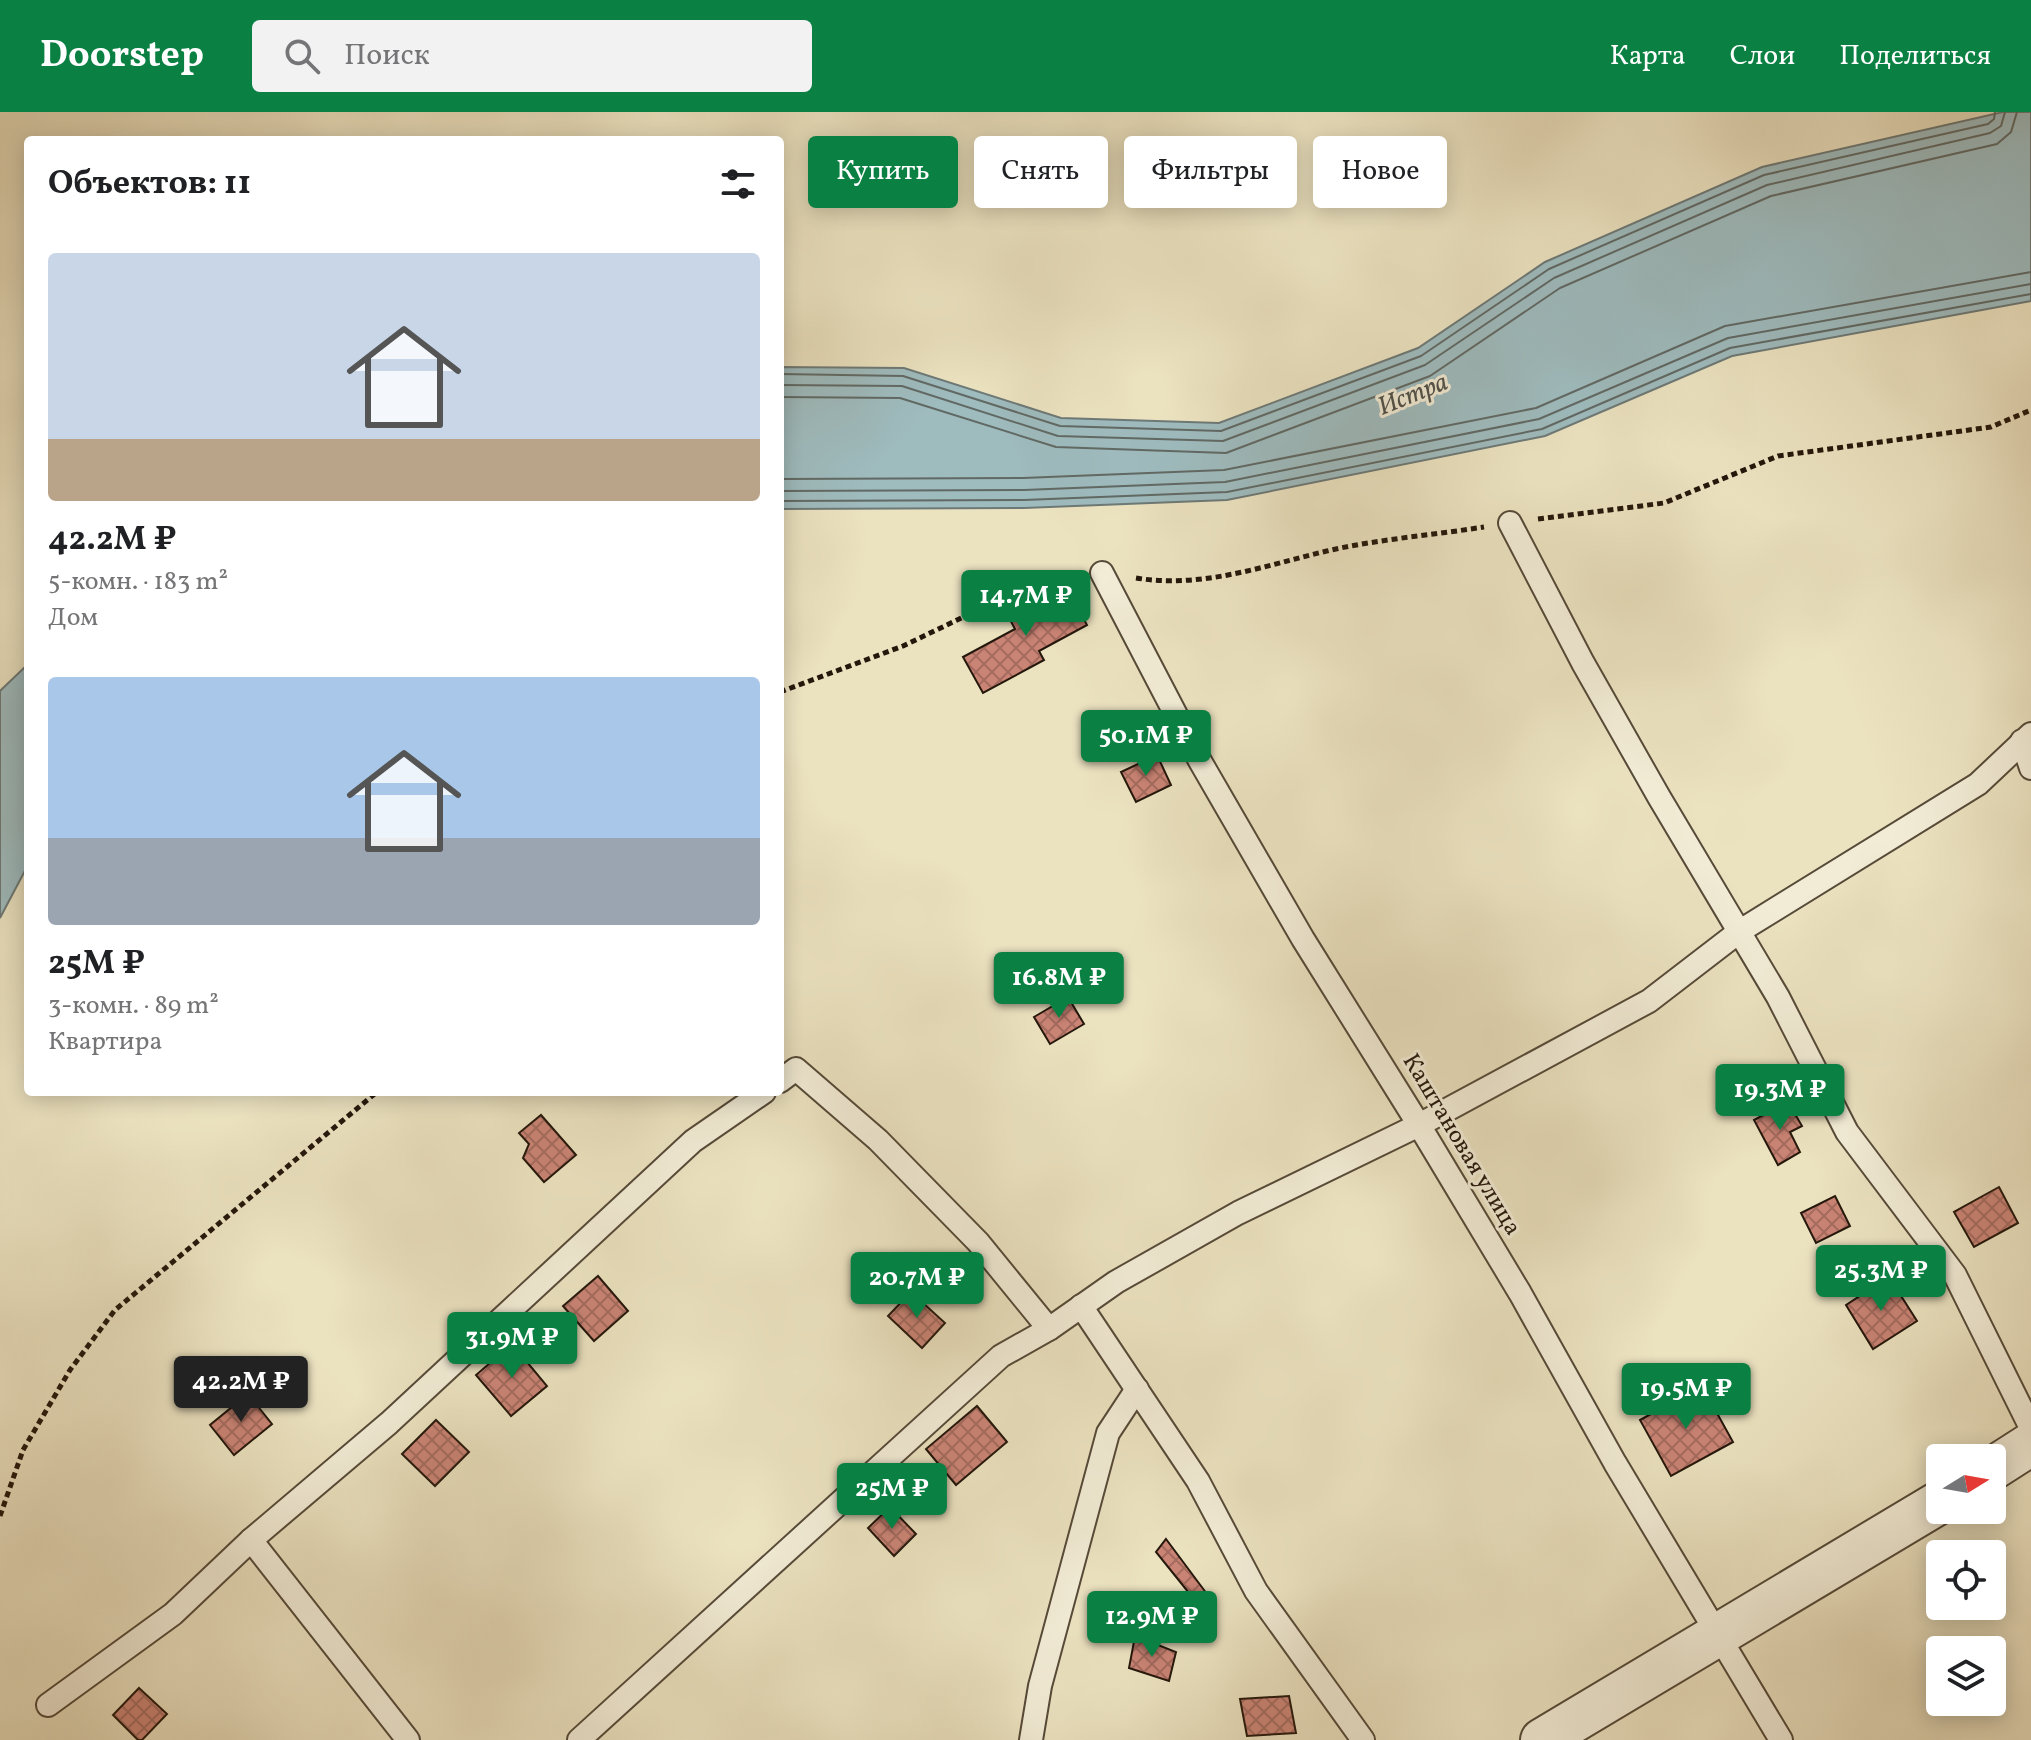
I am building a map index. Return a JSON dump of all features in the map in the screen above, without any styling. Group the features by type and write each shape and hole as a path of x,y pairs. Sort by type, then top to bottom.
{"street":[{"path":"2006,1460 2031,1444"},
{"path":"1542,1740 1926,1510"}],"lane":[{"path":"1510,523 1583,663 1778,997 1847,1132 1955,1275 2031,1428"},
{"name":"Каштановая улица","path":"1102,573 1200,761 1303,939 1520,1293 1615,1463 1781,1740"},
{"path":"579,1740 1001,1356 1049,1329 1116,1282 1238,1213 1419,1125 1649,1001 1740,931 1978,784 2026,738"},
{"path":"2026,738 2031,768"},
{"path":"784,1078 796,1069 878,1140 978,1242 1049,1329"},
{"path":"48,1705 173,1614 251,1540 389,1423 693,1141 758,1096"},
{"path":"1081,1306 1198,1481 1256,1591 1363,1740"},
{"path":"1031,1740 1040,1686 1108,1433 1137,1389"},
{"path":"251,1540 408,1740"}],"path":[{"path":"784,691 903,646 1053,574 1102,573 1166,583 1243,574 1332,550 1664,503 1778,456 1991,427 2031,410"},
{"path":"0,1516 23,1450 70,1370 115,1310 372,1096"}],"water":[{"name":"Истра","path":"2003,112 2031,112 2031,301 1732,356 1545,436 1227,500 1024,508 784,509 784,367 904,368 1061,418 1219,423 1418,348 1545,262 1762,167"},
{"path":"24,668 24,873 0,918 0,691"}],"building":[{"path":"1064,583 1087,625 1039,651 1044,660 983,693 963,657 1015,629 1007,614"},
{"path":"1157,755 1171,785 1136,802 1121,772"},
{"path":"1068,997 1084,1024 1050,1044 1034,1017"},
{"path":"1788,1102 1802,1126 1790,1132 1800,1152 1778,1165 1754,1120"},
{"path":"541,1115 576,1155 544,1182 523,1158 529,1144 519,1133"},
{"path":"1999,1187 2018,1223 1974,1247 1954,1212"},
{"path":"1835,1196 1850,1226 1816,1243 1801,1213"},
{"path":"598,1276 628,1311 594,1341 563,1306"},
{"path":"1889,1277 1917,1321 1873,1349 1846,1305"},
{"path":"911,1292 945,1323 922,1348 888,1316"},
{"path":"512,1344 547,1386 511,1416 476,1375"},
{"path":"1702,1386 1733,1442 1671,1476 1640,1420"},
{"path":"248,1394 272,1424 234,1455 210,1425"},
{"path":"977,1406 1007,1442 956,1485 926,1449"},
{"path":"436,1420 469,1452 435,1486 402,1454"},
{"path":"890,1507 916,1534 894,1556 868,1528"},
{"path":"1166,1539 1207,1594 1197,1603 1156,1552"},
{"path":"1135,1636 1176,1652 1169,1681 1129,1668"},
{"path":"139,1688 167,1714 142,1740 138,1740 113,1715"},
{"path":"1289,1696 1296,1733 1247,1736 1240,1699"}]}
